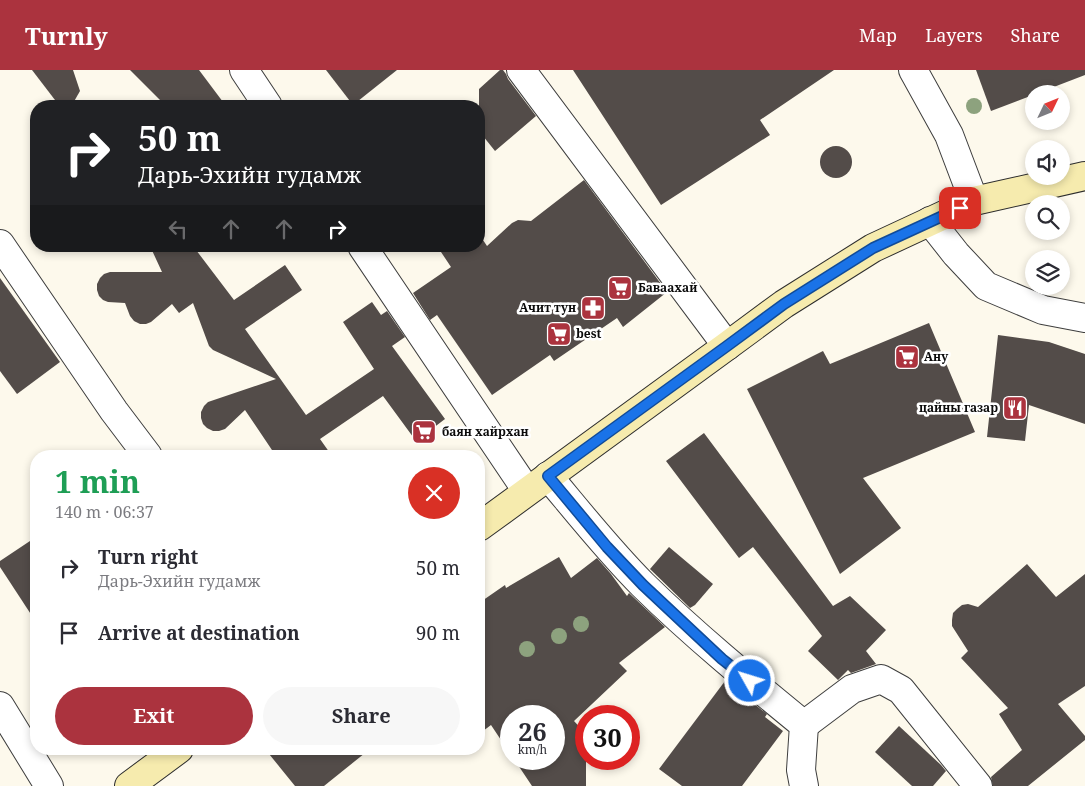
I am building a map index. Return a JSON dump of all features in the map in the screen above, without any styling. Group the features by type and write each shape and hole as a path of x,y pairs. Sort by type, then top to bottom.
{"main road":[{"path":"485,522 784,304 873,248 974,201 1085,176"},
{"path":"130,786 171,755"}],"street":[{"path":"244,70 264,100"},
{"path":"521,70 727,346"},
{"path":"912,70 949,135 974,201"},
{"path":"930,221 956,254 986,286 1043,310 1085,318"},
{"path":"0,244 144,450"},
{"path":"366,252 538,484 607,547 643,585 722,659 804,725"},
{"path":"804,786 801,770 804,725 852,689 881,680 901,690 978,786"},
{"path":"0,706 49,786"}],"building":[{"path":"32,70 73,70 80,91 75,100 55,100"},
{"path":"130,70 199,70 222,100 160,100"},
{"path":"326,70 397,70 359,100 349,100"},
{"path":"500,70 503,70 536,116 495,151 485,138 485,100 479,100 479,89"},
{"path":"573,70 834,70 760,120 770,135 661,205"},
{"path":"976,70 1085,70 1085,75 1059,85 1025,85 1025,98 991,111"},
{"path":"836,146 842,147 847,151 851,156 851,168 847,173 842,177 836,178 830,177 825,173 821,168 820,162 821,156 825,151 830,147"},
{"path":"584,180 667,292 623,327 617,318 554,361 550,355 492,395 437,315 430,320 413,293 451,267 441,252 485,252 485,243 487,246 512,223 518,220 531,221"},
{"path":"153,252 198,252 234,300 285,265 302,290 245,329 306,415 374,369 343,322 372,302 381,315 387,311 405,337 392,346 445,419 416,441 383,396 320,439 328,450 272,450 245,410 225,429 213,431 207,428 203,424 201,412 208,402 276,379 213,350 209,346 193,303 179,313 172,304 151,322 140,324 130,316 125,303 103,300 97,290 100,278 110,272 162,272"},
{"path":"0,278 60,362 17,394 0,371"},
{"path":"929,323 975,432 863,478 901,528 840,574 747,389 823,351 830,364"},
{"path":"998,335 1049,342 1085,354 1085,424 1029,405 1025,441 987,437"},
{"path":"704,433 833,606 850,596 886,630 866,651 876,664 851,673 848,670 838,680 808,651 822,636 753,547 739,558 666,461"},
{"path":"30,541 30,613 0,567 0,561"},
{"path":"669,547 713,584 695,605 690,608 650,569"},
{"path":"559,557 571,578 597,558 627,596 629,593 665,627 619,663 627,671 591,705 575,705 575,770 586,770 586,786 532,786 521,770 565,770 565,705 500,705 500,738 491,725 485,730 485,599 505,585 506,588"},
{"path":"1027,564 1056,597 1085,574 1085,686 1058,704 1085,736 1085,740 1028,786 993,786 991,777 1022,750 999,714 1008,708 961,658 968,651 952,626 953,613 962,605 968,604 978,607"},
{"path":"725,681 767,714 765,717 783,731 742,786 682,786 659,769"},
{"path":"899,726 946,771 933,786 912,786 875,752"},
{"path":"270,755 363,755 324,786 295,786"}],"place":[{"name":"Баваахай","path":"620,288"},
{"name":"Ачит тун","path":"593,308"},
{"name":"best","path":"559,334"},
{"name":"Ану","path":"907,357"},
{"name":"цайны газар","path":"1015,408"},
{"name":"баян хайрхан","path":"424,432"}],"route":[{"path":"750,681 722,659 643,585 607,547 548,476 784,304 873,248 960,208"}]}
